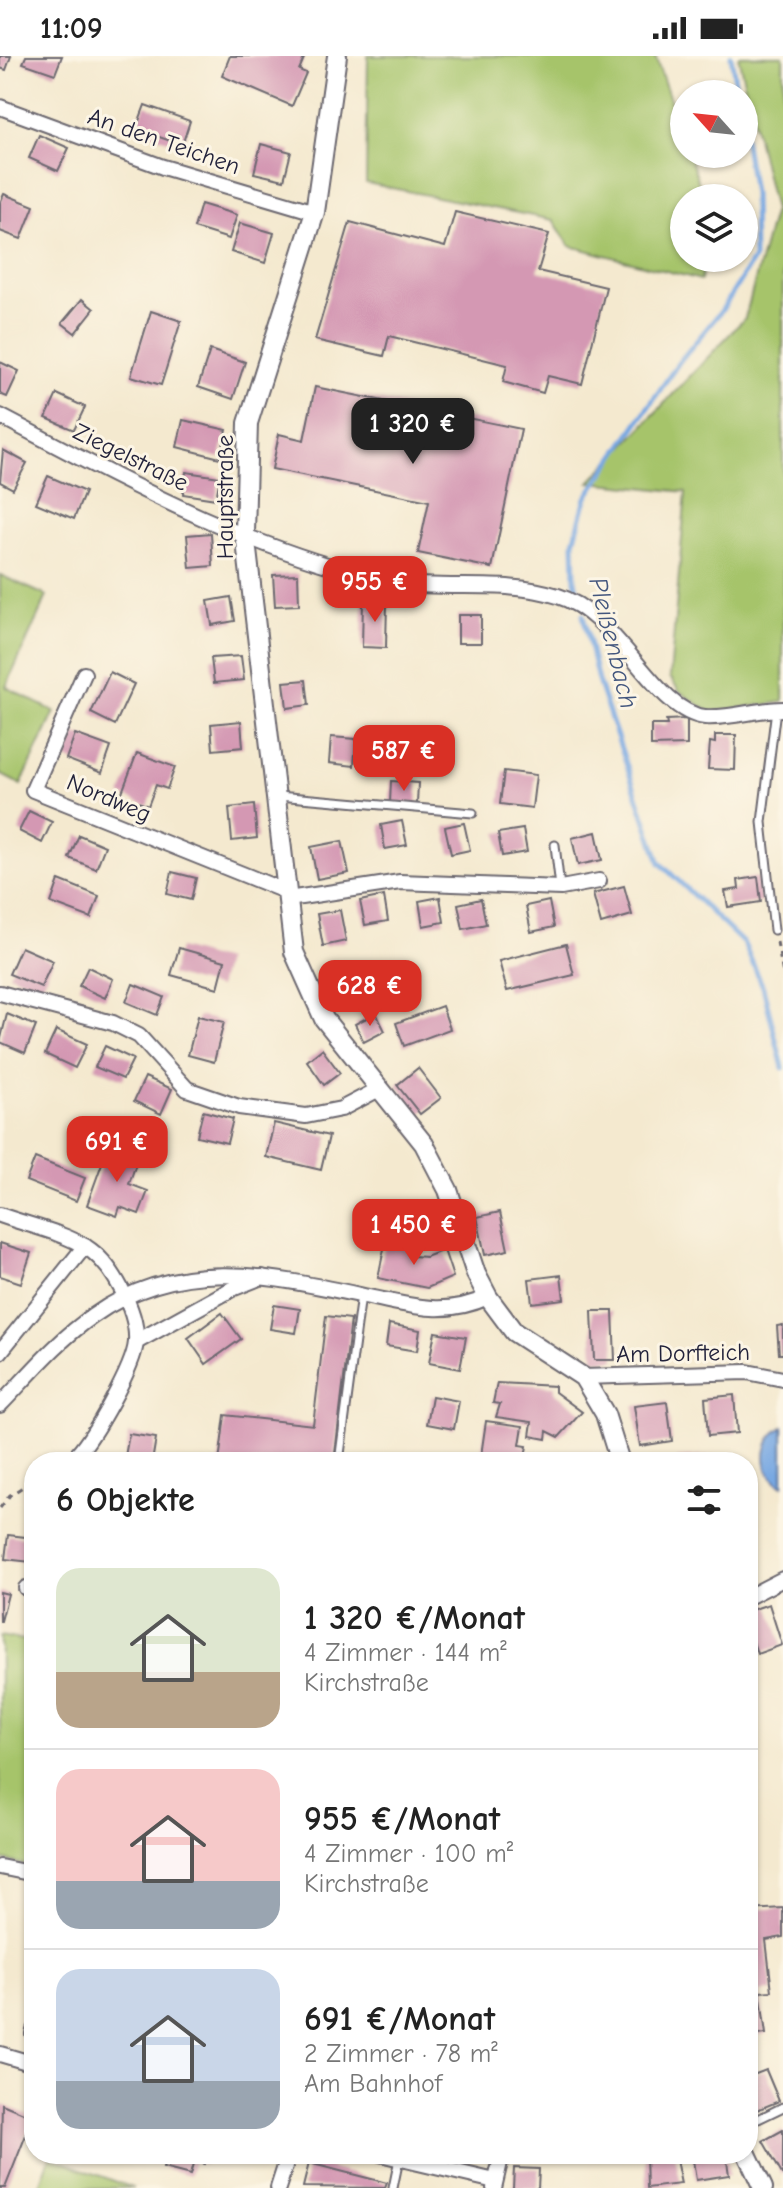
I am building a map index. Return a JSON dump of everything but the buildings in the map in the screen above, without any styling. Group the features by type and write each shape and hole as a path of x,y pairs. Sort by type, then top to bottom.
{"street":[{"name":"Hauptstraße","path":"337,56 315,212 248,423 245,533 294,952 324,1019 424,1144 448,1190 488,1297 514,1332 583,1377 605,1414 617,1452"},
{"name":"An den Teichen","path":"0,107 163,167 315,212"},
{"name":"Ziegelstraße","path":"0,416 150,494 322,565 388,581 444,588 508,588 560,596 608,626 679,708 704,717 780,709"},
{"name":"Nordweg","path":"84,674 33,790 287,895"},
{"path":"287,895 400,882 561,888 599,881"},
{"path":"0,993 113,1023 139,1036 187,1089 239,1107 306,1116 341,1109 379,1089"},
{"path":"0,1215 85,1246 111,1273 124,1298 136,1342"},
{"path":"0,1352 85,1246"},
{"path":"0,1405 92,1317 147,1286 190,1276 263,1277 449,1311 488,1297"},
{"path":"80,1452 94,1436 136,1342 232,1289 263,1277"},
{"name":"Am Dorfteich","path":"583,1377 747,1372 783,1379"},
{"path":"758,1592 783,1579"},
{"path":"0,1867 24,1872"},
{"path":"0,2054 24,2061"},
{"path":"278,2188 286,2164"},
{"path":"420,2164 494,2185 499,2164"},
{"path":"752,2164 763,2188"}],"lane":[{"path":"774,930 762,822 780,709"},
{"path":"275,796 473,813"},
{"path":"555,845 561,888"},
{"path":"340,1452 361,1295"},
{"path":"758,2119 783,2107"},
{"path":"393,2188 398,2164"}],"path":[{"path":"774,930 783,974"},
{"path":"0,1508 10,1495 24,1486"}],"green space":[{"path":"368,56 655,56 670,99 670,168 694,168 699,184 670,184 670,272 570,246 553,220 366,183"},
{"path":"738,56 783,56 783,702 710,712 679,691 670,677 686,492 590,482 745,318 774,210 758,142 758,80 744,80"},
{"path":"670,272 702,272 701,280"},
{"path":"0,575 47,596 6,687 55,712 21,785 0,774"},
{"path":"0,1636 24,1640 24,1865 0,1859"},
{"path":"48,2164 69,2164 133,2188 39,2188"}],"water":[{"path":"783,1427 783,1486 769,1473 765,1456 770,1440"}],"waterway":[{"name":"Pleißenbach","path":"731,56 735,80"},
{"name":"Pleißenbach","path":"580,601 575,580 574,542 586,498 679,362 722,310 754,258 753,193 749,168"},
{"name":"Pleißenbach","path":"583,615 598,681 660,863 744,944 763,987 783,1068"}]}
